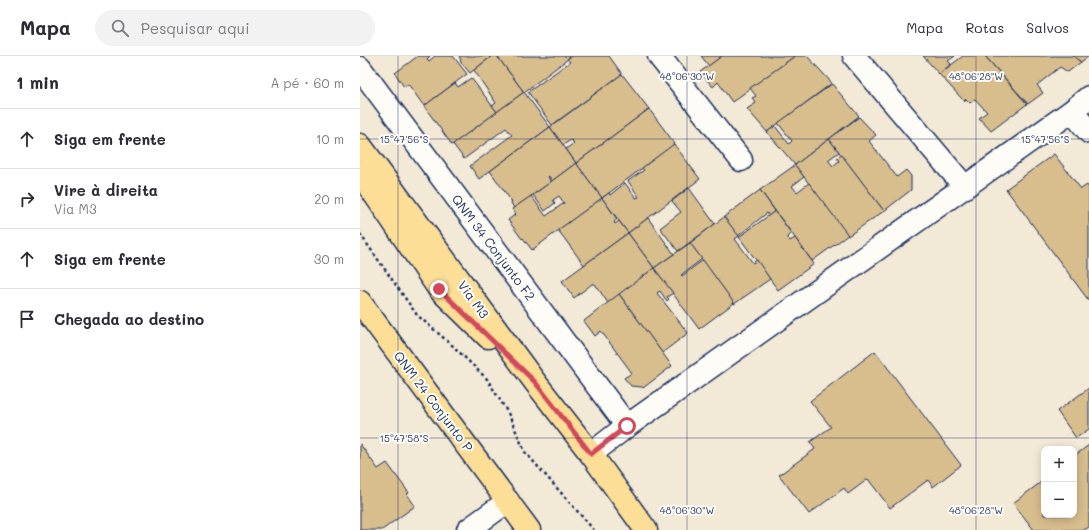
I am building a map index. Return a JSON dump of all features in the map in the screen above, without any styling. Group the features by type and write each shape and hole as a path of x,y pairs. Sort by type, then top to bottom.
{"main road":[{"name":"Via M3","path":"360,145 646,530"},
{"path":"360,173 439,289 535,382"},
{"name":"QNM 24 Conjunto P","path":"360,302 529,530"}],"street":[{"path":"659,56 741,160"},
{"path":"854,56 965,187"},
{"name":"QNM 34 Conjunto F2","path":"360,68 627,426"},
{"path":"591,454 627,426 1072,111 1089,97"},
{"path":"1072,111 1089,132"},
{"path":"468,530 508,501"}],"path":[{"path":"360,234 417,315 453,346 487,379 508,412 525,452 594,530"}],"building":[{"path":"418,56 430,56 427,59 429,61 435,56 453,56 467,74 424,106 408,84 404,87 395,73"},
{"path":"459,56 492,56 470,73 460,61"},
{"path":"492,56 497,56 524,92 497,112 492,106 496,103 474,70"},
{"path":"497,56 572,56 524,92"},
{"path":"572,56 609,56 622,74 552,125 528,92 570,62 567,59"},
{"path":"701,56 722,56 709,66"},
{"path":"722,56 795,56 732,102 718,82 713,87 700,72"},
{"path":"795,56 807,56 832,83 767,132 747,109 756,103 752,98 756,96 750,88"},
{"path":"923,56 955,56 948,61 951,64 939,74"},
{"path":"963,56 985,56 1027,104 991,131 979,118 987,112 975,99 970,103 966,99 964,101 939,74"},
{"path":"985,56 1073,56 1081,62 1068,72 1060,67 1037,85 1043,93 1028,104"},
{"path":"1073,56 1089,56 1081,62"},
{"path":"622,74 649,109 576,163 566,149 574,143 571,140 563,145 550,127"},
{"path":"471,78 497,112 452,145 424,106 455,83 458,87"},
{"path":"832,84 859,116 795,165 767,132 775,126 789,144 792,141 778,123"},
{"path":"524,92 550,127 479,179 470,166 512,135 506,128 464,159 453,144"},
{"path":"649,109 675,144 602,198 576,163"},
{"path":"859,117 876,135 869,141 897,177 906,170 911,176 911,190 884,211 829,139"},
{"path":"550,127 576,163 552,181 549,176 548,177 551,182 514,208 511,203 512,202 490,171"},
{"path":"829,139 839,152 828,160 833,166 839,161 837,158 841,154 884,211 848,236 795,165"},
{"path":"674,144 700,179 628,233 602,198 609,193 610,195 625,183 636,198 639,197 628,181 644,170 642,168"},
{"path":"1054,154 1081,189 1087,185 1089,188 1089,301 1006,189"},
{"path":"576,163 602,198 532,250 508,220 516,214 512,209 531,196 546,216 564,203 559,196 553,200 555,203 545,211 533,195"},
{"path":"795,165 804,177 792,186 797,192 809,183 848,235 812,261 760,190"},
{"path":"689,188 715,224 678,251 660,228 681,212 672,201"},
{"path":"760,190 775,211 769,216 767,213 738,236 724,217"},
{"path":"602,198 617,219 614,222 615,224 619,221 628,233 584,265 558,230"},
{"path":"775,211 791,233 787,237 790,241 795,238 814,264 778,290 739,237"},
{"path":"724,217 739,236 735,239 753,263 757,260 770,279 734,304 690,243"},
{"path":"648,218 674,254 654,268 628,233"},
{"path":"628,233 654,268 608,303 595,284 592,284 574,298 562,281"},
{"path":"690,243 702,259 681,275 682,276 703,260 734,303 699,329 654,268"},
{"path":"654,268 673,293 667,297 669,299 667,301 660,291 657,293 688,333 662,353 619,294"},
{"path":"619,294 672,366 643,388 631,386 624,378 632,373 601,331 595,336 584,321"},
{"path":"875,351 961,465 933,487 928,480 890,508 868,479 848,494 844,488 809,514 779,475 815,449 810,442 831,427 810,401"},
{"path":"1089,388 1089,429 1076,438 1057,411"},
{"path":"360,444 378,469 387,463 409,493 407,494 415,506 382,530 360,530"},
{"path":"1089,445 1089,527 1084,530 1034,530 1013,503 1041,482 1041,518 1077,518 1077,454"}],"route":[{"path":"439,289 535,382 591,454 627,426"}]}
